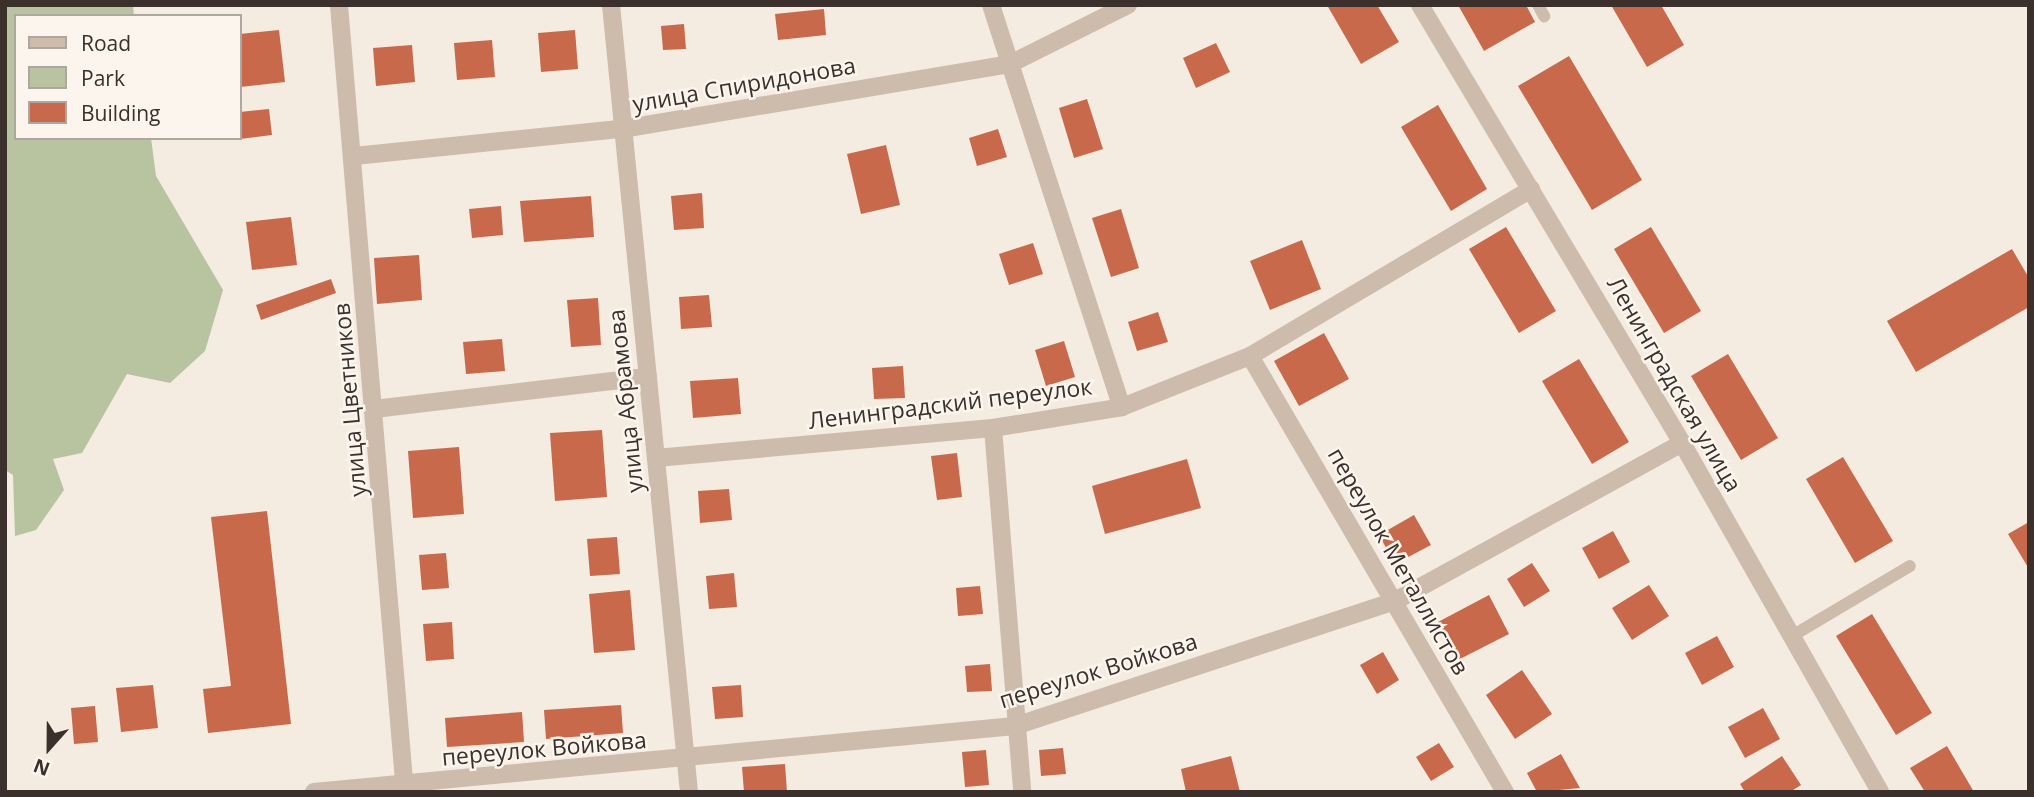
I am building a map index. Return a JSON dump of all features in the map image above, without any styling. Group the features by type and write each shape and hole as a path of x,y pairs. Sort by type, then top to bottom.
{"street":[{"name":"улица Цветников","path":"339,5 354,156 404,788"},
{"name":"улица Абрамова","path":"611,5 689,792"},
{"path":"992,5 1122,407"},
{"name":"улица Спиридонова","path":"354,156 622,129 1010,64 1128,5"},
{"name":"Ленинградская улица","path":"1420,5 1682,443 1880,792"},
{"name":"Ленинградский переулок","path":"656,458 993,428 1122,407 1250,356 1531,188"},
{"name":"переулок Металлистов","path":"1250,356 1505,792"},
{"path":"374,409 648,377"},
{"path":"993,428 1022,792"},
{"name":"переулок Войкова","path":"314,792 404,788 1015,726 1395,601 1682,443"}],"lane":[{"path":"1792,636 1910,566"}],"green space":[{"path":"5,5 133,5 134,14 14,14 14,140 151,140 156,176 223,290 205,351 170,383 127,374 82,453 53,459 64,490 36,530 15,536 13,475 5,470"}],"building":[{"path":"1327,5 1377,5 1399,42 1361,64"},
{"path":"1458,5 1526,5 1535,22 1484,51"},
{"path":"1611,5 1661,5 1684,45 1647,67"},
{"path":"824,9 826,35 778,40 775,14"},
{"path":"684,24 686,49 663,50 661,26"},
{"path":"279,30 285,82 242,87 242,34"},
{"path":"575,30 578,69 541,72 538,33"},
{"path":"492,40 495,77 457,80 454,43"},
{"path":"1216,43 1230,72 1196,88 1183,58"},
{"path":"412,45 415,82 376,86 373,48"},
{"path":"1569,56 1642,180 1592,210 1518,86"},
{"path":"1087,99 1103,149 1074,158 1059,108"},
{"path":"1438,105 1487,189 1451,211 1401,127"},
{"path":"269,109 272,135 242,139 242,112"},
{"path":"998,129 1007,157 977,166 969,138"},
{"path":"886,145 900,205 861,214 847,154"},
{"path":"702,193 704,228 674,230 671,196"},
{"path":"591,196 594,237 524,242 520,201"},
{"path":"501,206 503,235 472,238 469,209"},
{"path":"1121,209 1139,268 1111,277 1092,218"},
{"path":"291,217 297,265 252,270 246,222"},
{"path":"1506,227 1556,311 1519,333 1469,249"},
{"path":"1651,227 1701,311 1664,333 1614,249"},
{"path":"1302,240 1321,289 1270,310 1250,261"},
{"path":"1033,243 1043,274 1009,285 999,254"},
{"path":"2012,249 2029,278 2029,307 1916,372 1887,321"},
{"path":"419,255 422,300 377,304 374,258"},
{"path":"331,279 336,293 261,320 256,305"},
{"path":"709,295 712,327 681,329 679,297"},
{"path":"598,298 601,345 571,347 567,300"},
{"path":"1158,312 1168,342 1137,351 1128,322"},
{"path":"1324,333 1349,379 1299,406 1274,361"},
{"path":"502,339 505,371 466,374 463,342"},
{"path":"1064,341 1075,377 1046,386 1035,350"},
{"path":"1728,354 1778,438 1741,460 1691,376"},
{"path":"1579,359 1629,442 1592,464 1542,381"},
{"path":"903,366 905,398 874,399 872,368"},
{"path":"738,378 741,414 693,418 690,381"},
{"path":"602,430 607,497 555,501 550,433"},
{"path":"459,447 464,514 413,518 408,451"},
{"path":"957,453 962,497 937,500 931,456"},
{"path":"1843,457 1893,541 1855,563 1806,479"},
{"path":"1187,459 1201,508 1105,534 1092,486"},
{"path":"729,489 732,520 700,523 698,491"},
{"path":"267,511 291,724 208,733 203,689 231,686 211,517"},
{"path":"1414,515 1431,545 1395,564 1379,535"},
{"path":"2029,522 2029,569 2008,534"},
{"path":"1613,531 1630,562 1599,579 1582,548"},
{"path":"617,537 620,574 590,576 587,539"},
{"path":"446,553 449,588 422,590 419,555"},
{"path":"1532,563 1550,591 1524,607 1507,579"},
{"path":"734,573 737,607 709,609 706,576"},
{"path":"1649,585 1669,616 1632,640 1612,608"},
{"path":"980,586 983,614 958,616 956,588"},
{"path":"630,590 635,650 594,653 589,594"},
{"path":"1489,595 1509,634 1458,660 1438,622"},
{"path":"1872,614 1932,713 1896,735 1836,636"},
{"path":"452,622 454,659 426,661 423,624"},
{"path":"1717,636 1734,667 1702,685 1685,653"},
{"path":"1383,652 1399,680 1377,694 1360,665"},
{"path":"990,664 992,691 967,692 965,666"},
{"path":"1522,670 1552,714 1515,739 1486,695"},
{"path":"153,685 158,728 121,732 116,688"},
{"path":"741,685 743,717 715,719 712,687"},
{"path":"621,705 623,733 546,739 544,710"},
{"path":"95,706 98,742 74,744 71,708"},
{"path":"1763,708 1780,739 1745,758 1728,727"},
{"path":"522,712 524,742 447,747 445,718"},
{"path":"1439,743 1454,767 1431,781 1416,757"},
{"path":"1947,746 1974,792 1925,792 1910,768"},
{"path":"1063,748 1066,774 1041,776 1039,750"},
{"path":"986,750 989,785 965,787 962,752"},
{"path":"1561,754 1580,788 1537,792 1527,773"},
{"path":"1231,756 1240,792 1186,792 1181,769"},
{"path":"1782,756 1801,785 1790,792 1745,792 1740,784"},
{"path":"785,764 787,792 744,792 742,767"}]}
